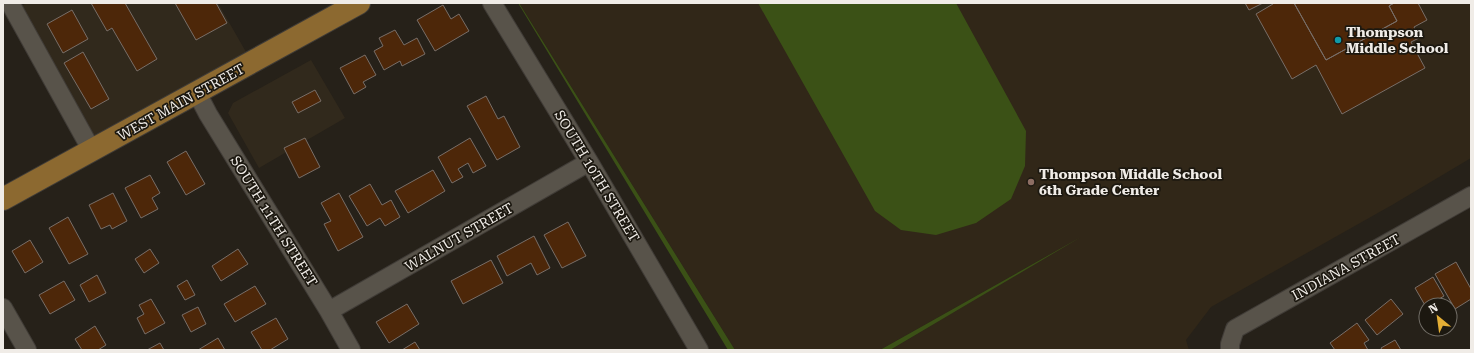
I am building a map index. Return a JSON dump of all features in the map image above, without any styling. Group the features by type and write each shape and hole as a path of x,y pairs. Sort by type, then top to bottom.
{"main road":[{"name":"WEST MAIN STREET","path":"3,199 359,3"}],"street":[{"path":"10,3 92,151"},
{"name":"SOUTH 10TH STREET","path":"492,3 589,162 699,350"},
{"name":"SOUTH 11TH STREET","path":"197,93 208,114 329,311 351,350"},
{"name":"WALNUT STREET","path":"329,311 589,162"},
{"name":"INDIANA STREET","path":"1230,347 1235,329 1471,196"},
{"path":"3,308 27,350"}],"shaded area":[{"path":"27,3 218,3 250,59 94,146 18,8"},
{"name":"Thompson Middle School 6th Grade Center","path":"519,3 1471,3 1471,158 1392,205 1211,307 1186,340 1189,350 890,350 1058,250 880,350 735,350"},
{"path":"311,60 345,118 259,168 228,113 233,103"}],"green space":[{"path":"519,3 735,350 728,350"},
{"path":"758,3 956,3 1026,131 1025,166 1011,199 976,223 936,235 901,230 875,211"},
{"path":"1081,237 890,350 880,350"}],"building":[{"path":"91,3 125,3 157,59 137,71 112,28 107,31"},
{"path":"175,3 216,3 227,23 196,40"},
{"path":"1245,3 1263,3 1249,10"},
{"path":"1272,3 1294,3 1326,60 1397,21 1389,6 1394,3 1418,3 1427,20 1414,27 1419,38 1411,42 1425,68 1342,114 1316,65 1292,79 1256,14 1273,4"},
{"name":"Thompson Middle School","path":"1294,3 1394,3 1389,6 1397,21 1326,60"},
{"path":"443,5 451,19 459,14 469,31 435,51 417,20"},
{"path":"72,10 88,39 63,53 47,24"},
{"path":"395,30 404,45 417,38 425,54 402,66 400,61 384,70 374,51 383,46 379,38"},
{"path":"83,52 109,99 91,109 64,63"},
{"path":"365,55 376,75 363,82 366,87 354,94 340,68"},
{"path":"315,90 321,101 298,113 292,102"},
{"path":"486,96 498,119 504,116 520,147 497,160 467,106"},
{"path":"305,138 320,167 299,178 284,148"},
{"path":"470,138 486,166 473,173 468,163 458,169 463,177 452,183 438,157"},
{"path":"186,151 205,184 186,195 167,162"},
{"path":"433,170 445,191 408,213 395,191"},
{"path":"150,175 160,193 152,198 158,209 141,218 125,188"},
{"path":"370,184 382,205 391,200 400,217 385,226 380,218 367,226 349,196"},
{"path":"113,193 127,221 112,229 110,225 101,229 89,205"},
{"path":"339,193 363,237 338,251 324,224 331,221 321,203"},
{"path":"68,217 88,254 69,264 49,228"},
{"path":"568,222 586,256 562,268 544,235"},
{"path":"534,236 550,268 537,275 531,263 507,276 497,256"},
{"path":"30,240 43,262 25,273 12,251"},
{"path":"150,249 159,263 144,273 135,259"},
{"path":"238,249 248,264 221,281 212,266"},
{"path":"491,260 503,283 463,304 451,281"},
{"path":"1456,262 1471,289 1471,299 1458,307 1458,297 1448,297 1435,274"},
{"path":"97,275 106,293 89,302 80,285"},
{"path":"1433,277 1444,296 1420,297 1415,288"},
{"path":"187,280 195,295 185,300 177,286"},
{"path":"64,281 75,300 50,314 39,295"},
{"path":"255,286 266,304 235,322 224,304"},
{"path":"151,299 165,323 145,334 137,318 144,314 139,305"},
{"path":"1391,299 1403,314 1377,335 1365,320"},
{"path":"407,304 419,324 389,343 376,322"},
{"path":"198,307 206,324 191,332 182,315"},
{"path":"276,318 288,339 270,350 262,350 251,332"},
{"path":"1357,323 1369,340 1364,343 1368,350 1335,350 1330,343"},
{"path":"95,326 106,345 98,350 82,350 75,339"},
{"path":"218,338 225,350 198,350"},
{"path":"1395,340 1401,350 1382,350 1381,348"},
{"path":"415,342 420,350 402,350"},
{"path":"160,343 164,350 147,350"}],"place":[{"name":"Thompson Middle School","path":"1338,40"},
{"name":"Thompson Middle School 6th Grade Center","path":"1031,182"}]}
